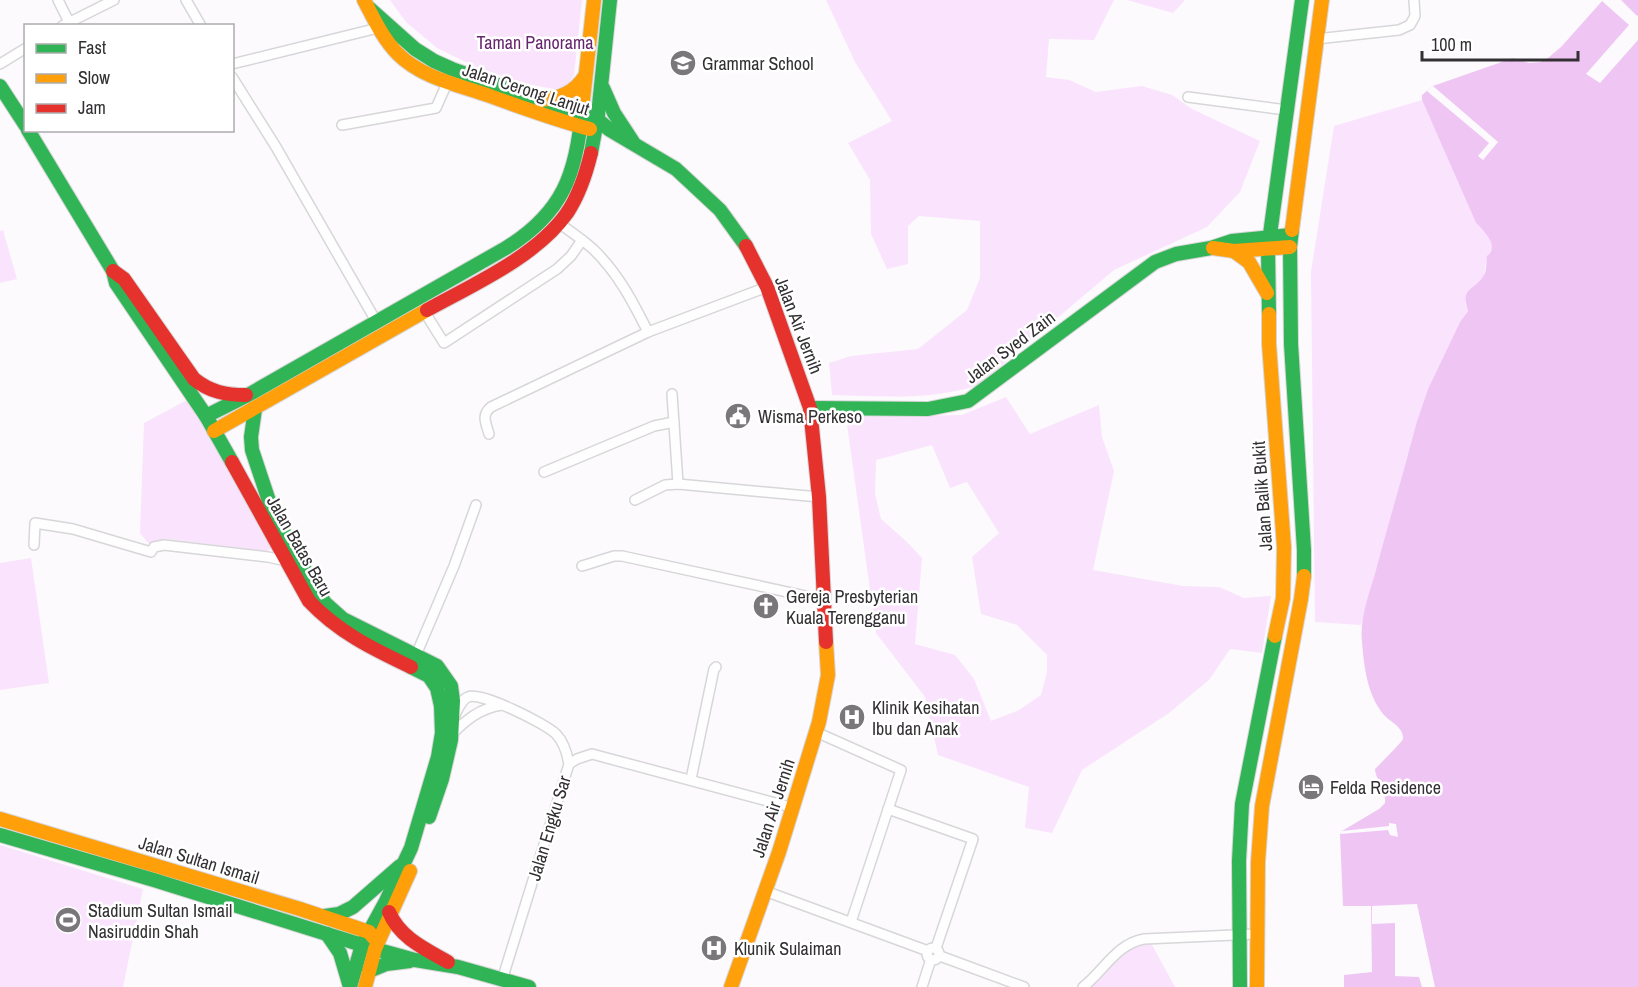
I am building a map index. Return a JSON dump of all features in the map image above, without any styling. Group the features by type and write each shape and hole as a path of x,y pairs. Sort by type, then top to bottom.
{"main road":[{"path":"206,416 248,395 507,248 529,233 547,216 565,187 577,150 594,0"},
{"path":"214,431 514,261 546,237 559,223 578,193 602,127 601,83 610,0"},
{"name":"Jalan Balik Bukit","path":"1240,987 1239,861 1242,804 1283,598 1284,547 1269,344 1269,243 1302,0"},
{"path":"1257,987 1258,862 1262,806 1304,576 1291,344 1290,241 1322,0"},
{"name":"Jalan Cerong Lanjut","path":"366,4 378,28 389,43 405,59 427,73 560,121 582,121"},
{"name":"Jalan Cerong Lanjut","path":"366,4 415,49 434,61 541,100 582,121 602,127"},
{"path":"541,100 556,99 574,91 586,74"},
{"path":"601,83 614,112 634,143"},
{"path":"1,89 24,123"},
{"path":"560,121 577,150"},
{"name":"Jalan Air Jernih","path":"602,127 634,143 676,169 720,210 751,254 767,287 810,408 819,496 828,675 816,732 794,808 731,987"},
{"path":"29,132 113,271 124,279 195,379 200,385 217,393 248,395"},
{"path":"1211,248 1232,241 1269,243"},
{"path":"1211,248 1234,251 1290,241"},
{"name":"Jalan Syed Zain","path":"810,408 928,409 968,401 1155,262 1176,254 1211,248"},
{"path":"1234,251 1249,262 1268,295"},
{"name":"Jalan Batas Baru","path":"113,271 116,283 206,416 309,601 320,615 337,628 429,676 437,688 441,706 442,733 438,757 411,848 369,932 369,947"},
{"name":"Jalan Batas Baru","path":"255,409 251,437 252,450 261,478 273,513 315,588 326,603 344,619 437,666 446,677 453,698 451,735 441,784 414,863 390,916 369,947"},
{"name":"Jalan Sultan Ismail","path":"0,819 323,916 369,932"},
{"name":"Jalan Sultan Ismail","path":"0,835 369,947 415,960 458,967 529,987"},
{"path":"323,916 339,914 353,907 404,863"},
{"path":"386,901 395,926 423,947 458,967"},
{"path":"327,934 340,953 350,987"},
{"path":"350,987 369,947"},
{"path":"365,987 369,971 369,947"},
{"path":"369,971 386,964 415,960"}],"street":[{"path":"58,0 65,23 114,0"},
{"path":"186,0 200,24"},
{"path":"1316,39 1399,30 1410,25 1415,16 1414,0"},
{"path":"234,64 378,28"},
{"path":"0,64 24,49"},
{"path":"234,80 276,147 376,321"},
{"path":"342,125 436,108 447,81"},
{"path":"1188,98 1286,110"},
{"path":"559,223 593,249 614,273 630,296 648,332"},
{"path":"424,311 444,343 557,269 571,256 582,240"},
{"path":"489,434 484,417 491,407 648,332 767,287"},
{"path":"672,393 678,484"},
{"path":"544,472 654,426 674,422"},
{"path":"635,500 665,485 678,484 819,496"},
{"path":"416,655 454,566 476,505"},
{"path":"34,544 35,523 73,529 151,552 154,547 164,545 286,561"},
{"path":"582,566 614,556 622,556 824,600"},
{"path":"691,779 716,667"},
{"path":"453,719 464,699 476,695 486,698 554,732 562,741 569,764"},
{"path":"451,735 466,720 480,712 504,705"},
{"path":"816,732 900,770 851,922"},
{"name":"Jalan Engku Sar","path":"502,980 569,764 577,759 592,754 794,808"},
{"path":"888,809 973,839 922,987"},
{"path":"765,891 1024,987"},
{"path":"1083,987 1132,941 1257,934"}],"green space":[{"name":"Taman Panorama","path":"390,0 582,0 574,75 568,85 554,89 522,83 476,67 437,48 406,22"},
{"path":"826,0 1114,0 1094,40 1049,39 1046,77 1069,80 1096,92 1142,86 1172,95 1192,109 1260,141 1240,192 1207,227 1114,270 978,385 924,395 832,395 829,363 851,356 918,349 967,310 980,278 980,221 919,216 908,226 908,264 887,269 871,234 870,180 848,143 892,121 855,62"},
{"path":"1127,0 1185,0 1173,13"},
{"path":"1422,100 1476,223 1487,234 1493,246 1486,260 1484,275 1465,303 1468,311 1460,322 1428,389 1417,421 1361,625 1315,622 1311,272 1334,126"},
{"path":"3,230 17,279 0,283 0,231"},
{"path":"1006,397 1030,434 1099,405 1102,437 1114,471 1093,570 1183,586 1219,587 1244,598 1271,596 1262,653 1230,649 1209,680 1169,713 1082,770 1052,833 1025,828 1029,787 938,755 925,697 876,633 846,417 962,415","holes":["932,445 950,488 967,482 999,533 972,557 981,614 1017,625 1047,655 1047,672 1041,695 1019,710 991,721 974,679 955,655 915,644 922,558 881,519 875,494 876,460"]},
{"path":"189,399 275,548 266,551 165,539 149,544 140,533 144,423"},
{"path":"31,558 49,683 0,690 0,563"},
{"name":"Stadium Sultan Ismail Nasiruddin Shah","path":"0,845 143,889 123,987 0,987"},
{"path":"1151,943 1175,987 1088,987 1128,947"}],"shaded area":[{"path":"1603,0 1638,0 1638,987 1344,987 1344,975 1372,972 1371,906 1343,906 1340,834 1385,803 1384,792 1375,769 1403,739 1399,728 1378,707 1370,689 1362,642 1364,613 1428,389 1460,322 1468,311 1467,293 1484,275 1487,256 1492,248 1489,239 1476,223 1422,100 1422,95 1433,86 1513,58 1529,63 1541,62 1561,47"}],"pier":[{"path":"1603,0 1621,0 1638,15 1638,40 1600,83 1586,74 1629,25"},
{"path":"1433,86 1498,142 1483,160 1478,156 1489,143 1427,91"},
{"path":"1389,823 1396,824 1398,837 1390,835 1388,830 1340,834 1342,831 1389,826"},
{"path":"1417,904 1435,987 1422,987 1419,977 1395,976 1395,923 1372,924 1372,906"}],"traffic: fast":[{"path":"591,153 598,115 610,0"},
{"path":"1269,314 1268,249 1302,0"},
{"path":"369,8 415,49 434,61 598,120 610,130 676,169 720,210 746,246"},
{"path":"0,86 24,123"},
{"path":"603,88 614,113 633,142"},
{"path":"206,416 248,395 525,235 554,206 564,189 576,153 582,109"},
{"path":"29,132 113,271 116,283 206,416 232,462"},
{"path":"1292,230 1290,247 1291,344 1304,576"},
{"path":"810,408 928,409 968,401 1155,262 1176,254 1211,248 1232,241 1291,235"},
{"path":"255,409 251,437 252,450 273,513 325,603 343,619 437,666 451,686 453,701 451,740 442,779 429,817"},
{"path":"1240,987 1239,861 1242,804 1275,636"},
{"path":"350,987 362,945 411,848 438,757 442,733 441,706 437,688 429,676 411,667"},
{"path":"0,835 375,949 415,960 458,967 529,987"},
{"path":"325,916 339,914 353,907 400,866"},
{"path":"327,934 340,953 350,987"},
{"path":"369,971 386,964 410,961"}],"traffic: slow":[{"path":"364,0 388,42 398,54 418,69 454,84 590,129"},
{"path":"582,109 594,0"},
{"path":"1292,230 1322,0"},
{"path":"541,100 566,94 585,76"},
{"path":"1213,248 1234,251 1290,247"},
{"path":"1234,251 1249,262 1267,293"},
{"path":"214,431 427,310"},
{"path":"1269,314 1269,344 1284,547 1283,598 1275,636"},
{"path":"1257,987 1258,862 1262,806 1304,576"},
{"path":"731,987 779,852 819,722 828,675 826,642"},
{"path":"0,819 300,909 369,932 374,938"},
{"path":"365,987 375,949 410,871"}],"traffic: jam":[{"path":"427,310 502,269 554,229 575,199 591,153"},
{"path":"746,246 767,287 810,408 819,497 826,642"},
{"path":"113,271 124,279 194,379 219,392 246,395"},
{"path":"232,462 309,601 344,631 411,667"},
{"path":"389,912 406,936 448,962"}],"place":[{"name":"Grammar School","path":"683,63"},
{"name":"Wisma Perkeso","path":"738,416"},
{"name":"Gereja Presbyterian Kuala Terengganu","path":"766,606"},
{"name":"Klinik Kesihatan Ibu dan Anak","path":"852,717"},
{"name":"Felda Residence","path":"1311,787"},
{"name":"Stadium Sultan Ismail Nasiruddin Shah","path":"68,920"},
{"name":"Klunik Sulaiman","path":"714,948"}]}
